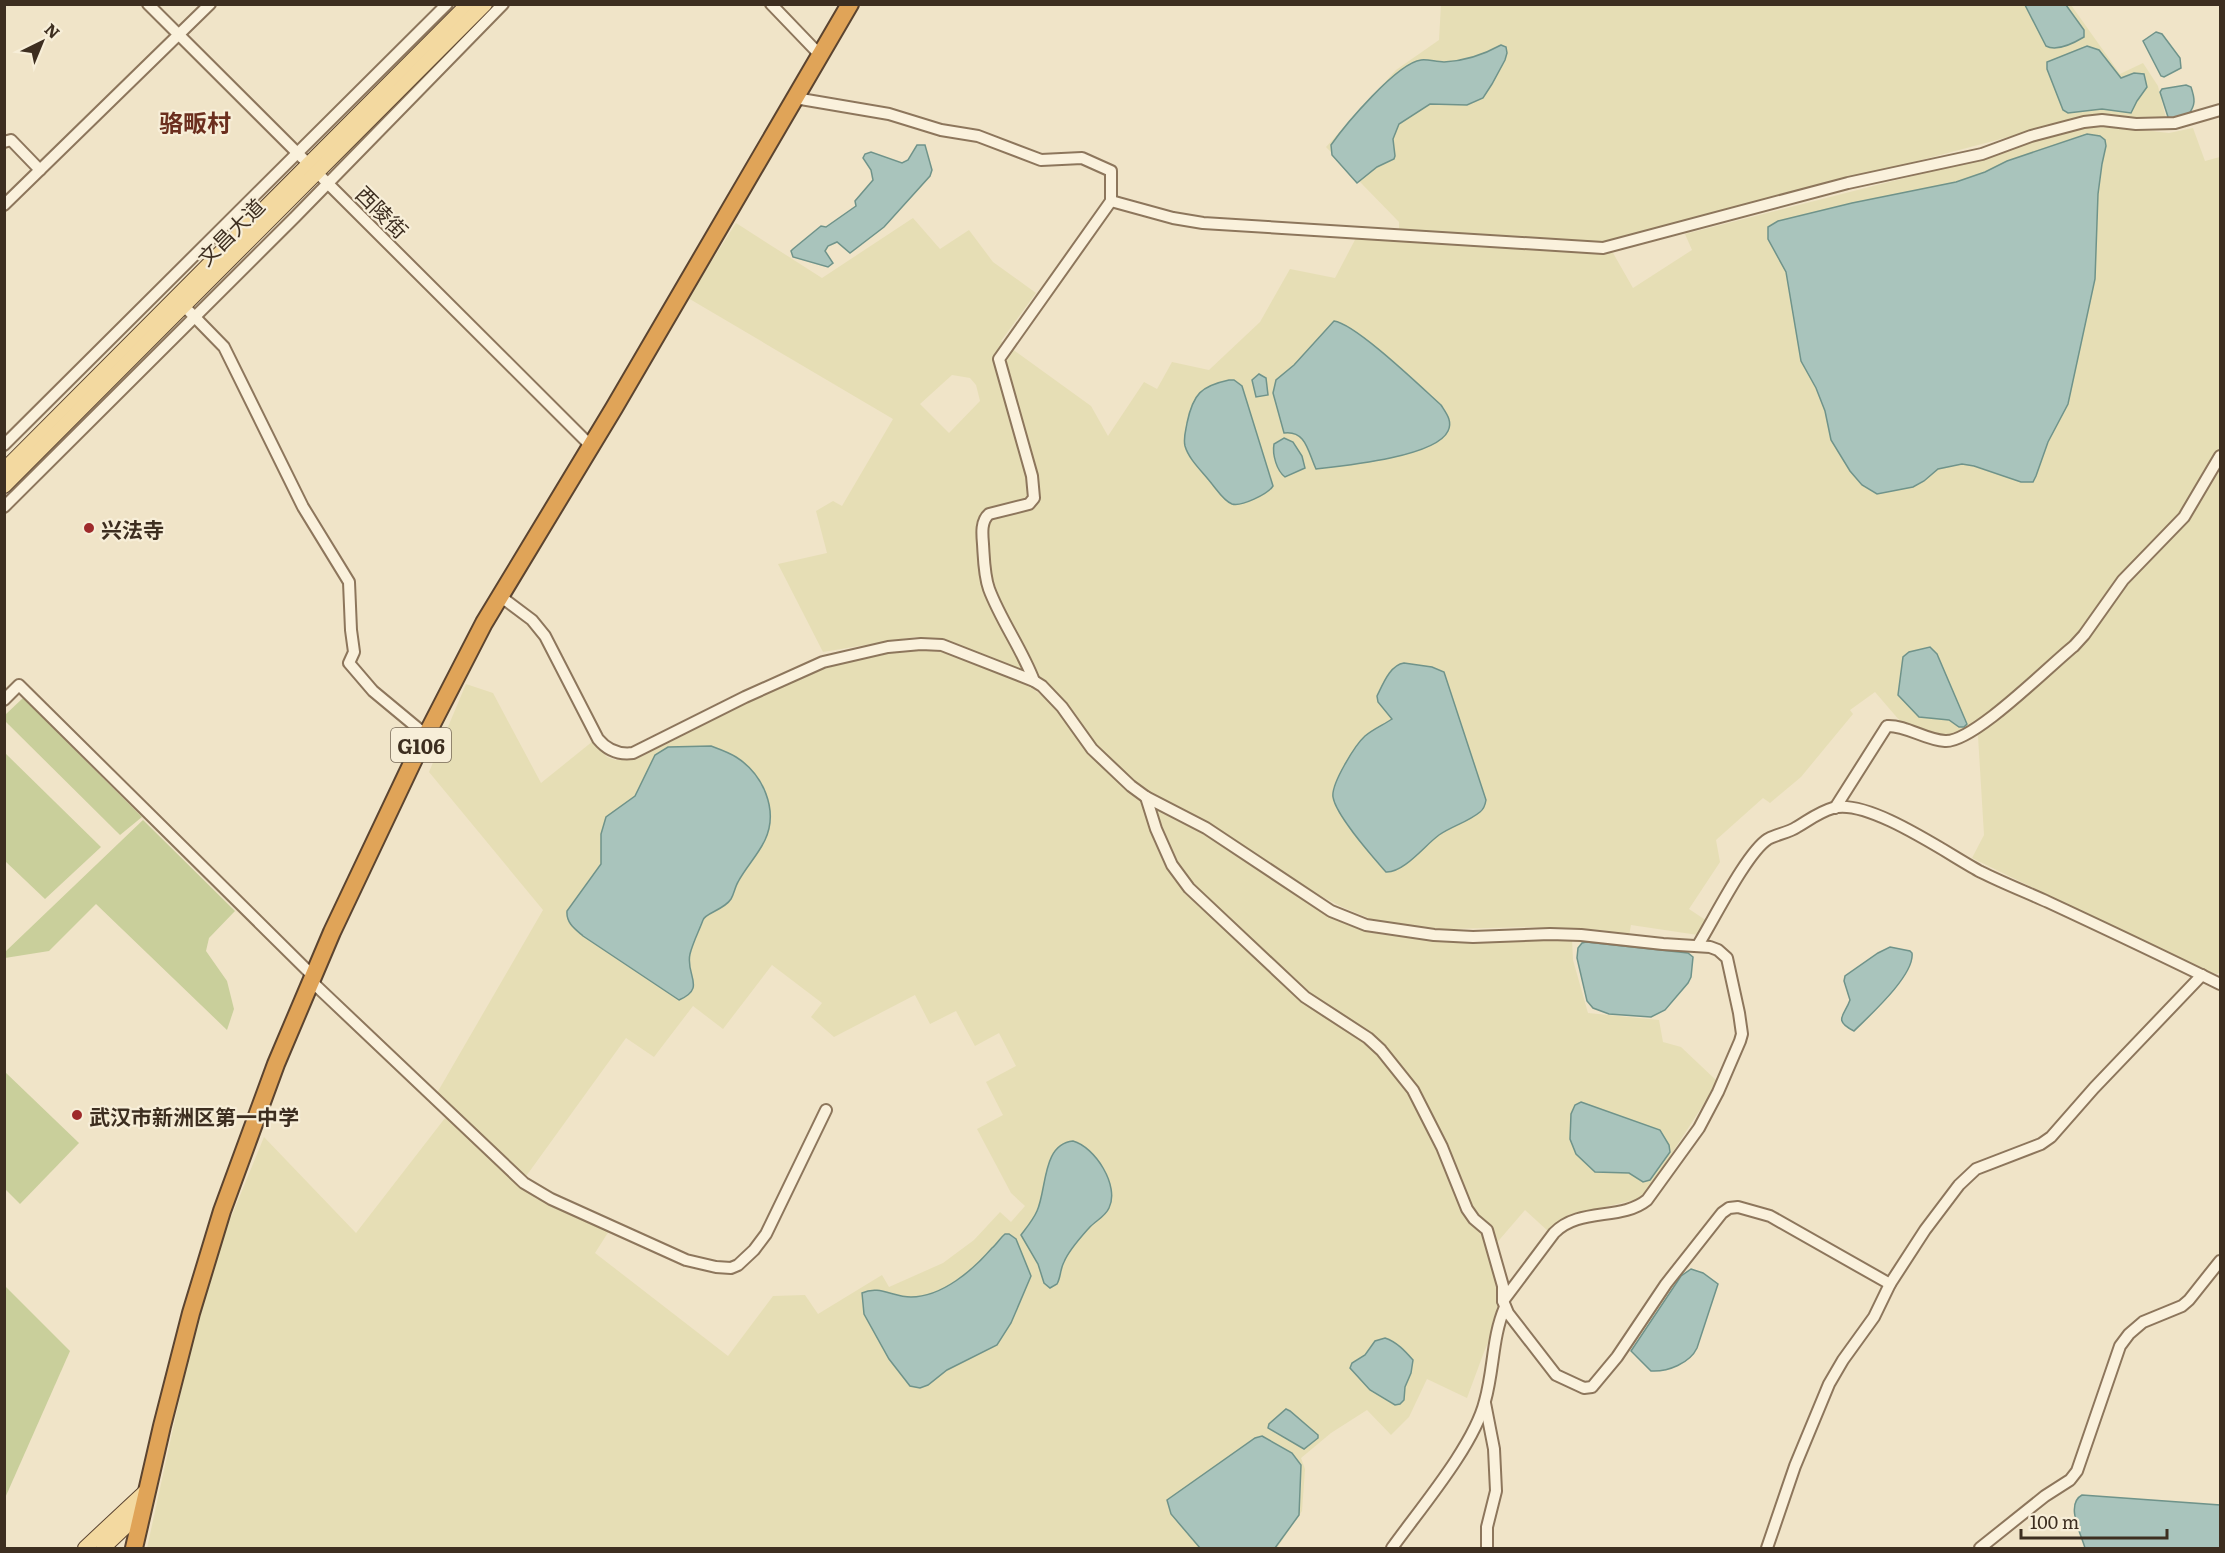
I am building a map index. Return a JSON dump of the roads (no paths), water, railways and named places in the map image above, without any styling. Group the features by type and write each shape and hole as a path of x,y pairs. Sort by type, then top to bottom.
{"highway":[{"name":"G106","path":"134,1548 191,1313 219,1221 276,1064 311,978 426,735 500,596 591,446 850,4"}],"main road":[{"name":"文昌大道","path":"4,470 318,174 468,4"},
{"name":"文昌大道","path":"4,486 189,312 318,174 485,4"},
{"path":"86,1548 147,1490"},
{"path":"103,1548 142,1511"}],"street":[{"name":"西陵街","path":"148,4 591,446"},
{"path":"4,205 210,4"},
{"path":"4,445 447,4"},
{"path":"318,174 503,4"},
{"path":"771,4 820,55"},
{"path":"795,98 889,114 941,130 978,136 1041,160 1082,158 1112,171 1111,201 999,359 1032,476 1034,498 1029,504 989,514 986,517 982,537 985,572 992,597 1026,659 1034,681"},
{"path":"1111,201 1173,218 1203,223 1603,248 1848,183 1982,154 2031,136 2084,122 2102,120 2136,124 2175,123 2220,111"},
{"path":"4,142 11,140 40,170"},
{"path":"4,507 189,312 224,347 303,507 349,582 354,652 350,663 373,691 426,735"},
{"path":"1835,808 1887,726 1937,740 1956,740 1993,716 2074,646 2123,580 2184,517 2220,456"},
{"path":"500,596 523,612 539,628 598,739 606,747 621,753 633,753 823,662 866,651 921,644 942,645 1034,681 1056,699 1082,737 1103,761 1146,797 1206,828 1330,911 1355,922 1434,936 1566,934 1664,944 1710,946 1727,958 1742,1034 1718,1092 1698,1128 1647,1200 1636,1208 1574,1219 1554,1233 1504,1304 1497,1326 1485,1402 1463,1447 1392,1548"},
{"path":"4,700 19,685 311,978 524,1183 550,1199 686,1260 723,1268 738,1265 761,1241 826,1110"},
{"path":"1146,797 1156,829 1172,865 1193,893 1305,997 1368,1038 1381,1050 1413,1090 1442,1147 1467,1209 1474,1219 1487,1230 1503,1286 1504,1304 1514,1324 1556,1375 1584,1388 1592,1387 1617,1357 1666,1284 1725,1210 1733,1207 1752,1209 1778,1220 1890,1284"},
{"path":"1698,945 1736,880 1761,844 1773,836 1796,828 1817,814 1845,807 1862,810 1914,833 1981,872 2211,976 2220,984"},
{"path":"1767,1548 1795,1466 1829,1384 1874,1317 1890,1284 1925,1230 1964,1179 1976,1169 2041,1144 2051,1137 2094,1088 2211,976"},
{"path":"1980,1548 2045,1496 2070,1480 2077,1471 2124,1340 2143,1322 2182,1306 2220,1261"},
{"path":"1485,1402 1494,1449 1496,1491 1486,1527 1487,1548"}],"water":[{"path":"2025,5 2066,5 2084,30 2084,37 2060,47 2046,46"},
{"path":"2156,32 2162,34 2180,58 2181,68 2164,77 2161,76 2143,41"},
{"path":"1501,45 1506,47 1505,60 1483,98 1467,105 1430,104 1399,124 1393,139 1394,159 1377,167 1357,183 1332,155 1331,145 1359,110 1386,83 1411,64 1421,60 1444,62 1459,60 1480,55"},
{"path":"2087,46 2099,50 2121,78 2134,73 2144,74 2147,87 2131,113 2102,109 2068,113 2063,110 2047,69 2047,62"},
{"path":"2186,85 2191,87 2194,102 2192,108 2188,115 2169,120 2160,92 2162,89"},
{"path":"2087,134 2100,136 2105,140 2106,146 2098,194 2095,279 2068,404 2048,442 2033,482 2021,482 1962,464 1938,469 1913,487 1877,494 1862,485 1850,471 1831,440 1825,411 1816,388 1801,361 1786,272 1768,239 1768,227 1778,221 1852,203 1956,182 2007,161"},
{"path":"917,145 925,145 932,170 930,176 884,227 850,253 837,242 828,246 825,251 833,263 828,267 793,257 791,251 821,226 826,227 856,206 855,201 873,180 871,170 863,158 865,154 871,152 902,163 908,160"},
{"path":"1334,321 1372,344 1441,405 1450,424 1448,431 1440,440 1408,454 1388,459 1316,469 1302,439 1291,433 1284,433 1273,393 1276,380 1294,365"},
{"path":"1259,374 1266,378 1268,395 1256,397 1252,380"},
{"path":"1234,380 1242,386 1273,486 1266,493 1242,504 1229,503 1221,495 1193,461 1184,443 1189,413 1196,398 1211,385"},
{"path":"1284,438 1293,442 1302,456 1305,468 1285,477 1277,467 1274,458 1274,444"},
{"path":"1930,647 1937,654 1967,724 1964,727 1959,727 1949,720 1919,717 1898,695 1903,657 1909,652"},
{"path":"1404,663 1432,667 1444,672 1486,800 1481,811 1439,835 1400,868 1386,872 1341,815 1333,797 1333,791 1344,765 1365,736 1392,719 1378,702 1377,696 1391,671"},
{"path":"711,746 727,752 746,764 761,783 769,805 769,829 765,840 737,884 731,899 704,918 690,954 692,991 679,1000 583,936 570,922 567,911 601,864 601,834 606,817 635,796 655,755 668,747"},
{"path":"1586,942 1688,953 1693,957 1691,977 1665,1010 1651,1017 1609,1014 1593,1008 1587,1001 1577,958 1578,948"},
{"path":"1890,947 1910,951 1912,953 1911,962 1890,995 1854,1031 1843,1024 1842,1020 1850,1000 1844,981 1845,976"},
{"path":"1581,1102 1660,1130 1669,1145 1670,1152 1650,1180 1643,1182 1629,1173 1595,1172 1576,1154 1570,1139 1571,1114 1575,1105"},
{"path":"1073,1141 1097,1159 1108,1179 1112,1199 1105,1214 1072,1248 1066,1257 1057,1284 1050,1288 1044,1283 1038,1264 1021,1235 1037,1211 1051,1159 1063,1144"},
{"path":"1005,1234 1016,1239 1031,1276 1011,1323 997,1345 947,1370 928,1385 920,1388 910,1386 889,1359 864,1314 862,1293 874,1290 911,1297 934,1292 966,1273"},
{"path":"1691,1269 1703,1273 1718,1284 1697,1348 1678,1366 1651,1371 1631,1351 1681,1276"},
{"path":"1385,1338 1397,1344 1413,1360 1405,1387 1404,1400 1395,1405 1370,1390 1350,1368 1352,1363 1365,1355 1375,1341"},
{"path":"1286,1409 1318,1435 1318,1438 1304,1449 1268,1428 1269,1424"},
{"path":"1262,1436 1292,1453 1301,1465 1299,1515 1275,1548 1200,1548 1171,1514 1167,1500 1255,1438"},
{"path":"2082,1495 2220,1505 2220,1548 2085,1548 2074,1512 2077,1499"}],"place":[{"name":"兴法寺","path":"89,528"},
{"name":"武汉市新洲区第一中学","path":"77,1115"}],"district":[{"name":"骆畈村","path":"195,121"}]}
